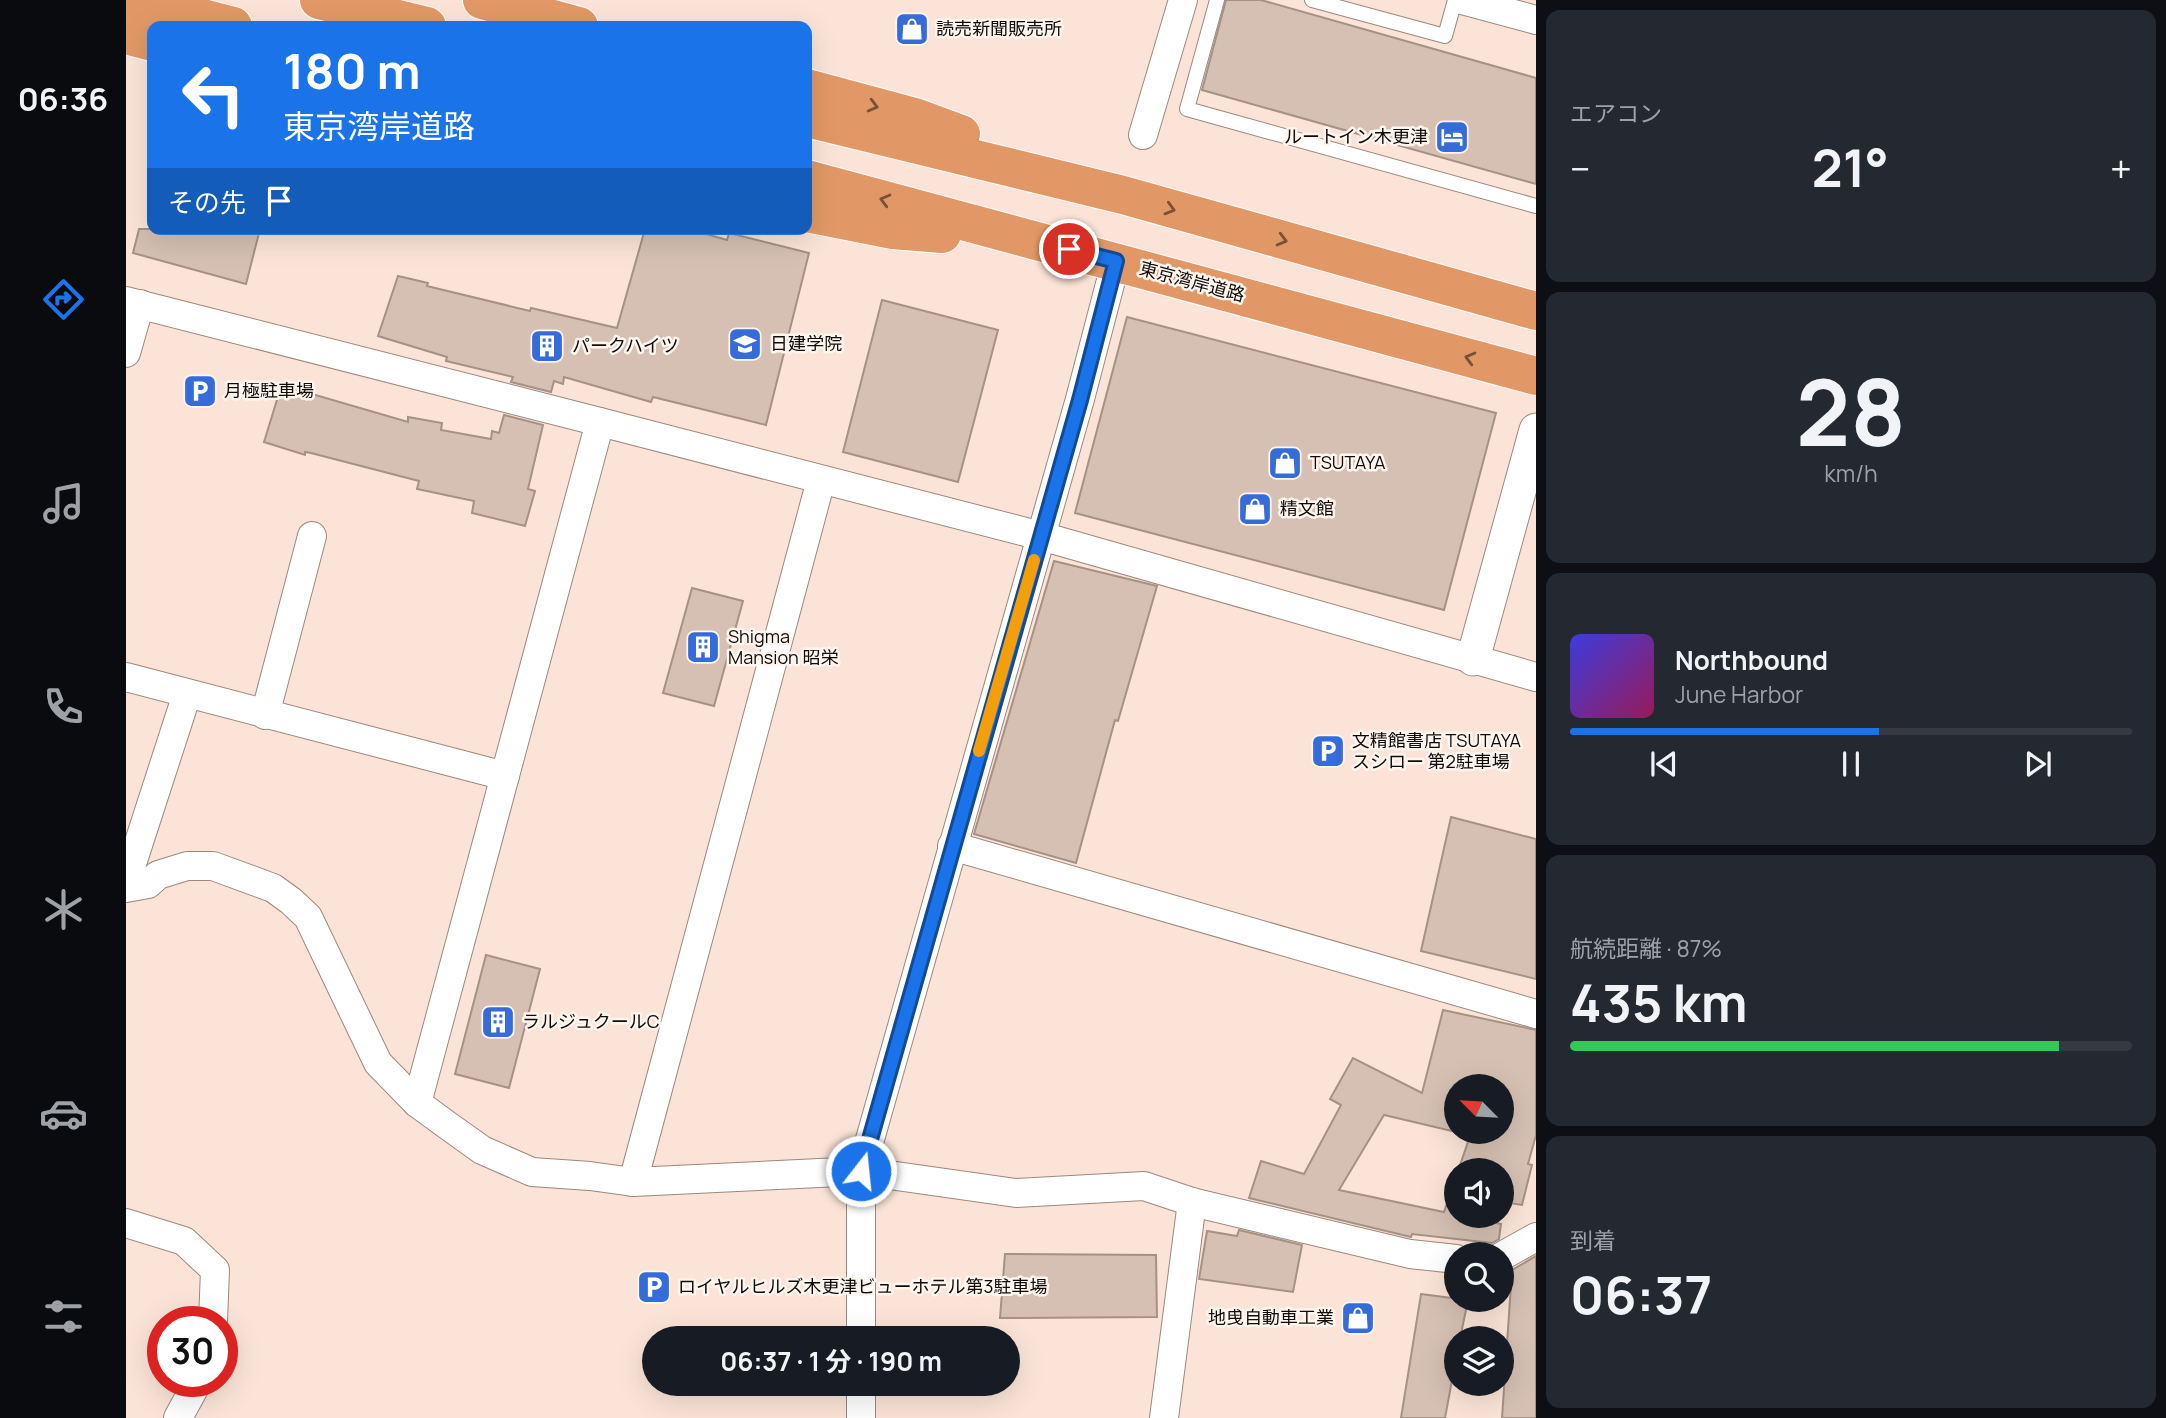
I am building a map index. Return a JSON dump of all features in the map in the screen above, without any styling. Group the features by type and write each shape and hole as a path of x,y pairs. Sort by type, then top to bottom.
{"highway":[{"path":"134,0 214,21"},
{"path":"319,0 406,21"},
{"path":"482,0 560,21"},
{"path":"126,35 147,41"},
{"path":"812,89 915,117 1123,195"},
{"path":"812,119 1123,195 1536,310"},
{"name":"東京湾岸道路","path":"812,180 1536,376"},
{"path":"812,214 893,230 1045,243"}],"street":[{"path":"1143,135 1183,0"},
{"path":"1462,0 1536,20"},
{"path":"861,1326 861,1171 1080,400 1116,261"},
{"path":"126,353 133,302 1041,536 1536,677"},
{"path":"417,1103 600,422"},
{"path":"1473,659 1536,430"},
{"path":"633,1182 821,480"},
{"path":"265,715 312,536"},
{"path":"126,677 505,776"},
{"path":"126,882 187,694"},
{"path":"952,846 1536,1014"},
{"path":"126,888 148,884 158,876 187,866 213,866 273,888 308,917 378,1063 417,1103 482,1150 532,1172 633,1182 861,1171 1016,1193 1144,1186 1192,1202 1410,1254 1444,1258"},
{"path":"1164,1418 1192,1202"},
{"path":"126,1223 184,1241 215,1270 213,1306"},
{"path":"1514,1249 1536,1237"},
{"path":"861,1396 861,1418"},
{"path":"178,1418 189,1397"}],"lane":[{"path":"1217,0 1187,109 1536,206"},
{"path":"1312,0 1445,36 1455,0"}],"building":[{"name":"ルートイン木更津","path":"1226,0 1261,0 1536,78 1536,184 1202,90"},
{"path":"139,229 147,229 147,235 258,235 246,284 133,253"},
{"path":"643,235 710,235 727,240 728,235 737,235 809,253 766,425 653,397 651,402 564,377 563,384 554,381 551,392 511,382 513,377 446,361 447,357 378,336 398,276 428,283 427,286 530,311 531,308 617,328"},
{"path":"882,300 998,330 958,482 843,452"},
{"name":"TSUTAYA","path":"1127,317 1496,413 1444,610 1075,513"},
{"path":"288,387 408,422 408,417 442,423 441,430 491,439 492,431 499,433 504,415 543,425 528,489 535,491 525,526 472,513 474,501 417,489 419,481 311,453 305,452 305,455 264,442 280,390 286,392"},
{"path":"1054,561 1157,586 1118,721 1115,720 1076,863 974,834"},
{"name":"Shigma Mansion 昭栄","path":"692,588 743,601 714,706 663,693"},
{"path":"1451,817 1536,839 1536,979 1421,951"},
{"name":"ラルジュクールC","path":"486,955 540,969 509,1088 455,1074"},
{"path":"1443,1010 1536,1030 1536,1135 1528,1164 1532,1165 1522,1205 1514,1204 1514,1158 1462,1158 1467,1144 1514,1144 1514,1074 1444,1074 1444,1129 1384,1115 1339,1190 1444,1212 1444,1228 1500,1228 1499,1239 1483,1242 1412,1234 1411,1237 1249,1198 1261,1161 1304,1174 1341,1105 1330,1099 1353,1058 1422,1093"},
{"path":"1239,1230 1302,1245 1293,1292 1199,1279 1207,1231 1237,1236"},
{"path":"1005,1254 1156,1255 1157,1317 1000,1318"},
{"path":"1536,1256 1536,1418 1502,1418 1503,1396 1514,1396 1514,1326 1508,1326 1509,1312 1514,1312 1514,1269"},
{"path":"1421,1294 1444,1297 1444,1312 1466,1312 1463,1326 1444,1326 1444,1396 1449,1396 1445,1418 1401,1418"}],"slow traffic":[{"path":"979,751 1034,560"}],"place":[{"name":"読売新聞販売所","path":"912,29"},
{"name":"ルートイン木更津","path":"1452,137"},
{"name":"日建学院","path":"745,344"},
{"name":"パークハイツ","path":"547,346"},
{"name":"月極駐車場","path":"200,391"},
{"name":"TSUTAYA","path":"1285,463"},
{"name":"精文館","path":"1255,509"},
{"name":"Shigma Mansion 昭栄","path":"703,647"},
{"name":"文精館書店 TSUTAYA スシロー 第2駐車場","path":"1328,751"},
{"name":"ラルジュクールC","path":"498,1022"},
{"name":"ロイヤルヒルズ木更津ビューホテル第3駐車場","path":"654,1287"},
{"name":"地曵自動車工業","path":"1358,1318"}],"route":[{"path":"861,1171 1080,400 1116,261 1069,249"}]}
